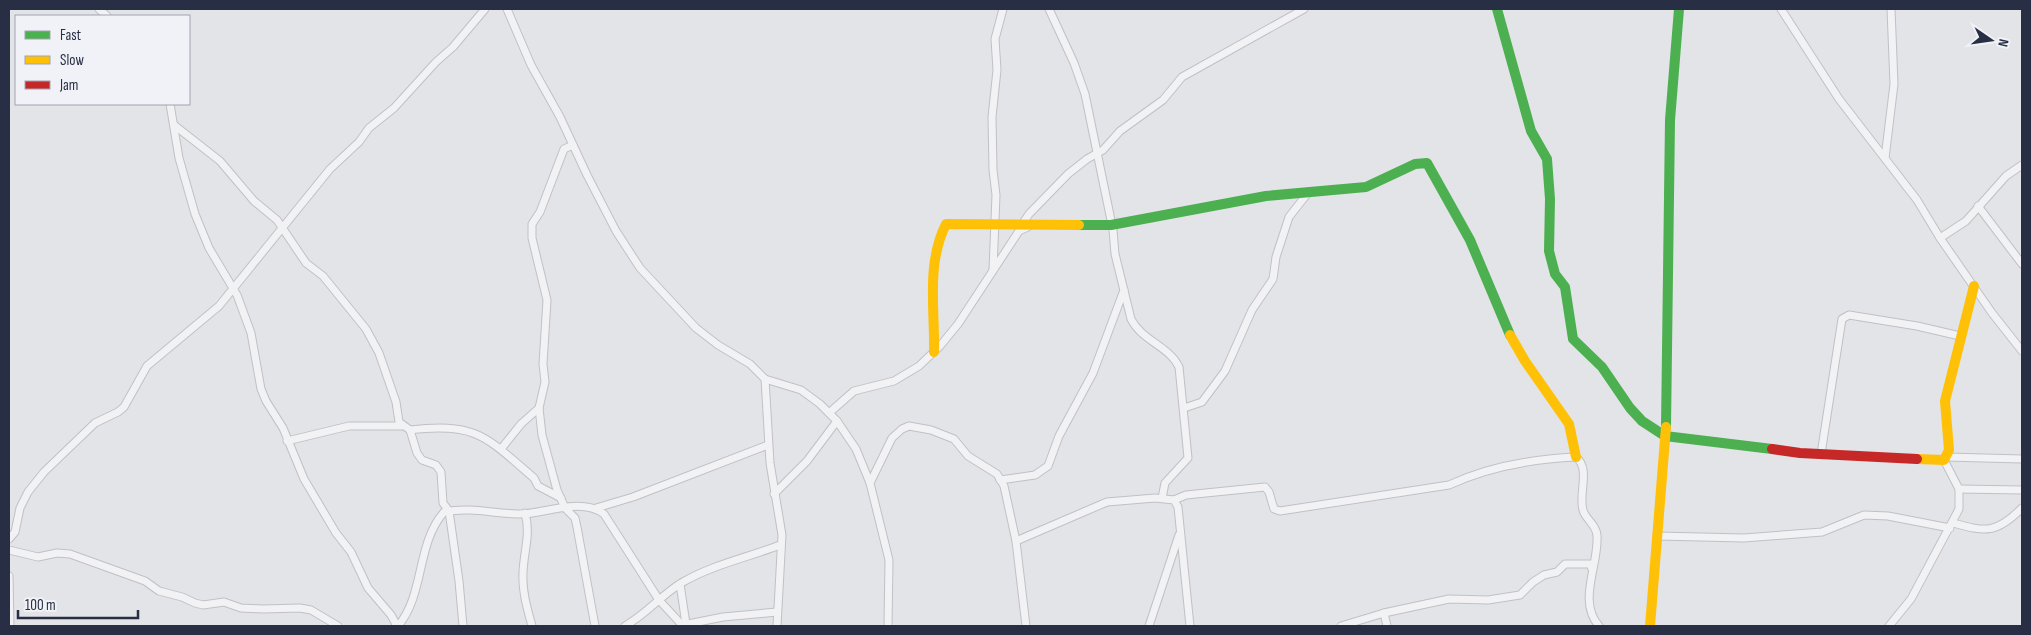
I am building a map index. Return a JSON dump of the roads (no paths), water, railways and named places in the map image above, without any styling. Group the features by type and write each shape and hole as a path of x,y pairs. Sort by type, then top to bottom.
{"street":[{"path":"9,539 15,532 20,508 28,492 44,472 95,423 118,412 147,366 182,335 207,317 330,169 359,142 369,128 394,108 436,62 453,48 485,9"},
{"path":"507,9 531,65 552,102 616,231 640,268 696,328 718,345 750,364 765,379 801,390 829,413 838,421 856,449 870,483 889,560 888,626"},
{"path":"993,270 996,226 992,117 997,70 996,39 1003,9"},
{"path":"1049,9 1074,63 1085,94 1115,254 1135,327 1145,338 1174,358 1179,367 1188,458 1165,483 1162,498"},
{"path":"829,413 854,391 875,384 894,381 918,366 934,352 958,324 1019,231 1025,226 1029,214 1068,174 1097,153 1133,121 1163,100 1182,77 1304,9"},
{"path":"1496,9 1531,131 1547,159 1550,200 1549,252 1555,274 1565,287 1573,339 1602,367 1630,408 1642,421 1665,436 1821,454 1945,459 2022,459"},
{"path":"1650,626 1667,409 1670,120 1679,9"},
{"path":"1781,9 1839,100 1917,200 1940,238 2022,351"},
{"path":"1885,158 1894,84 1892,9"},
{"path":"170,105 179,158 200,230 237,296 251,333 261,389 283,428 304,479 336,533 351,552 368,588 398,626 409,614 432,533 438,519 444,512 483,509 525,513 565,508 596,508 633,497 768,445"},
{"path":"174,125 220,161 254,201 283,227 306,263 322,276 342,298 374,342 402,426"},
{"path":"573,145 564,149 540,212 532,224 532,238 547,300 543,364 545,382 539,408 542,435 561,498 565,508 575,518 595,626"},
{"path":"934,352 936,325 932,293 941,232 946,224 996,226 1111,225 1266,196 1307,194 1366,187 1415,164 1427,163 1483,268 1504,325 1525,361 1569,424 1576,457 1579,460 1584,477 1582,509 1598,536 1592,569 1590,606 1591,613 1599,626"},
{"path":"1940,238 1966,221 2006,176 2022,165"},
{"path":"1184,408 1202,402 1225,371 1247,326 1252,310 1273,279 1276,257 1289,217 1307,194"},
{"path":"1978,206 2022,264"},
{"path":"1889,626 1911,599 1952,525 1959,508 1958,489 1945,459 1949,435 1944,413 1960,336 1974,286"},
{"path":"1000,480 1035,474 1048,466 1059,436 1093,373 1124,290"},
{"path":"1821,454 1842,319 1849,315 1885,320 1960,336"},
{"path":"765,379 768,445 774,494 782,535 777,626"},
{"path":"501,449 521,424 539,408"},
{"path":"774,494 806,461 838,421"},
{"path":"287,441 350,426 402,426 410,430 436,427 466,430 490,441 534,478 538,486 561,498"},
{"path":"870,483 892,438 902,429 909,426 930,430 954,439 968,456 984,464 1004,486 1016,541 1026,626"},
{"path":"410,430 417,453 422,460 436,465 441,472 443,503 449,511 463,626"},
{"path":"1016,541 1106,502 1162,498 1174,500 1186,495 1265,487 1269,492 1274,509 1280,511 1449,485 1495,468 1576,457"},
{"path":"1958,489 2022,490"},
{"path":"1174,500 1178,507 1190,626"},
{"path":"596,508 604,514 622,540 659,600 684,625"},
{"path":"1657,536 1744,538 1822,532 1864,514 1952,525 1983,531 2001,526 2022,508"},
{"path":"525,513 529,535 523,570 524,598 532,626"},
{"path":"1149,626 1180,530"},
{"path":"626,626 637,620 680,584 706,570 780,545"},
{"path":"9,550 38,557 57,553 70,554 146,580 159,592 190,599 195,603 224,602 241,608 263,610 300,608 311,610 338,626"},
{"path":"1341,626 1384,613 1456,598 1488,600 1520,595 1533,582 1544,575 1557,572 1565,564 1590,564 1592,569"},
{"path":"9,576 10,626"},
{"path":"680,584 684,625"},
{"path":"684,625 723,617 777,612"},
{"path":"1384,613 1387,626"}]}
